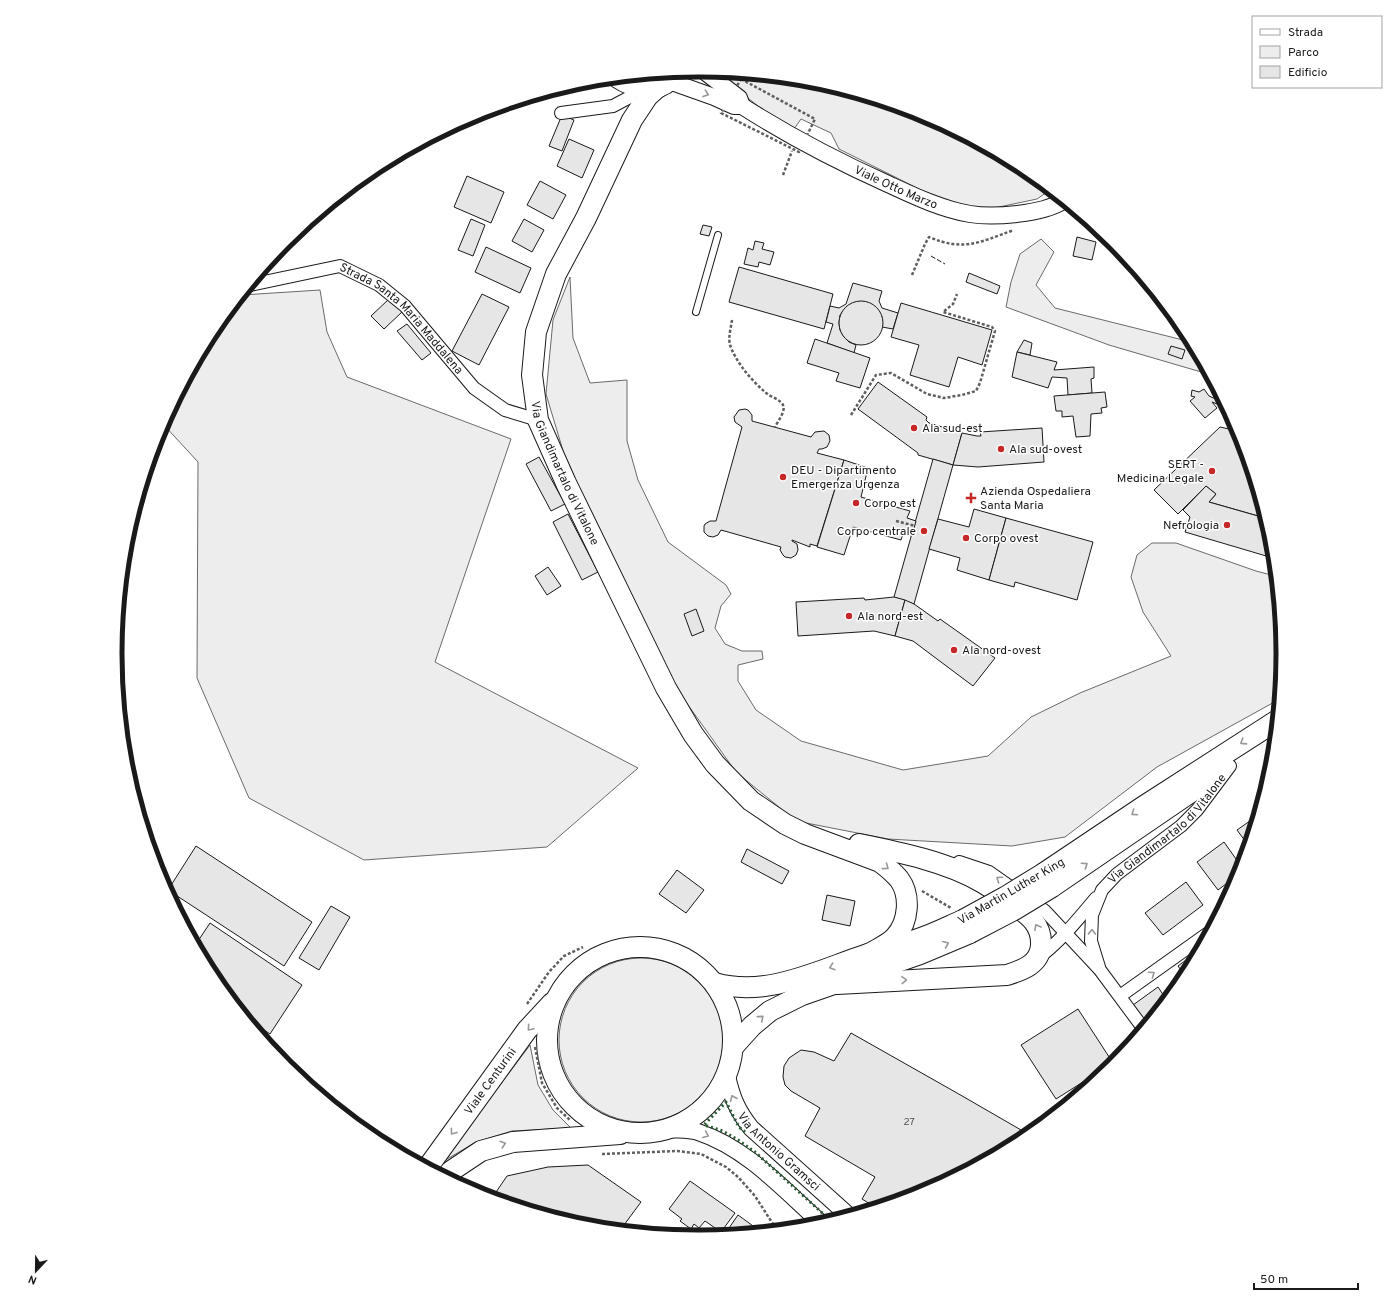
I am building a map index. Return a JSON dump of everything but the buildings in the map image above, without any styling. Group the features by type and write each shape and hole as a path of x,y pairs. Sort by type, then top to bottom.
{"main road":[{"path":"632,120 625,86 648,88 667,80"},
{"name":"Via Giandimartalo di Vitalone","path":"667,80 648,96 632,120 586,218 556,274 536,332 532,375 538,420 566,483 666,688 693,734 714,764 751,801"},
{"name":"Via Martin Luther King","path":"715,983 728,987 763,987 792,980 916,940 962,921 1014,910 1048,880 1144,806 1271,723"},
{"name":"Via Martin Luther King","path":"1048,880 1269,741"},
{"path":"751,801 809,826 855,843 896,852 959,871 983,883 1032,918 1040,932 1041,946 1036,960 1024,970 1007,975 837,984"},
{"path":"751,801 785,824 880,862 900,880 906,894 907,909 904,923 895,937 869,954"},
{"name":"Via Martin Luther King","path":"734,1046 752,1026 770,1011 802,995 920,954 962,921"},
{"path":"451,1174 481,1151 513,1142 586,1136 651,1133 668,1129 693,1118 713,1099 727,1076 734,1046 733,1024 726,1003 715,983 697,965 675,953 651,947 624,947 599,955 577,970 565,983 556,999 547,1028 548,1058 559,1087 578,1110 604,1126 634,1133"},
{"name":"Viale Centurini","path":"430,1163 527,1030 556,999"}],"street":[{"name":"Viale Otto Marzo","path":"713,77 740,98 742,106"},
{"name":"Viale Otto Marzo","path":"667,80 734,106 742,106 796,139 855,169 923,199 970,214 988,216 1011,215 1034,211 1059,203"},
{"path":"561,113 613,106 625,86"},
{"name":"Strada Santa Maria Maddalena","path":"258,283 340,266 379,285 405,306 474,388 505,410 538,420"},
{"name":"Via Giandimartalo di Vitalone","path":"1036,960 1052,948 1066,933 1116,874 1181,826 1197,810 1230,766"},
{"name":"Via Giandimartalo di Vitalone","path":"896,852 929,854 956,860 990,872 1045,911 1100,970 1140,1024"},
{"name":"Via Giandimartalo di Vitalone","path":"1100,970 1091,941 1092,915 1102,890"},
{"path":"1120,996 1199,939"},
{"name":"Via Antonio Gramsci","path":"727,1076 731,1095 740,1114 751,1128 844,1211"},
{"name":"Via Antonio Gramsci","path":"668,1129 697,1131 720,1141 753,1162 815,1218"}],"lane":[{"path":"696,312 718,235"}],"path":[{"path":"783,175 789,159"},
{"path":"912,275 929,237 942,243 957,245 982,241 1019,228 1028,220 1034,211"},
{"path":"851,415 876,375 891,373 927,394 944,398 962,396 976,391 980,383 995,332 992,327 943,312 953,304 957,294"},
{"path":"732,320 729,335 730,344 740,364 766,393 781,402 783,406 783,411 775,427"},
{"path":"896,521 915,526"},
{"path":"917,888 962,921"},
{"path":"527,1030 534,1041 542,1084 557,1108 602,1154 677,1151 701,1154 726,1167 738,1177 755,1196 774,1225"}],"green space":[{"path":"722,78 774,82 811,88 884,108 920,121 954,136 987,154 1046,193 1037,199 980,211 921,190 839,149 831,133 801,119 794,129 778,122"},
{"path":"1041,239 1054,252 1036,285 1055,308 1182,340 1202,372 1109,345 1006,307 1011,282 1020,254"},
{"path":"570,277 573,338 590,383 627,380 627,441 638,480 668,542 726,585 731,594 721,606 715,628 725,644 742,651 762,651 763,659 738,665 738,681 756,710 801,741 903,770 988,756 1031,717 1080,693 1171,656 1143,612 1131,577 1137,555 1152,543 1176,543 1270,575 1276,654 1273,703 1157,767 1065,837 1012,846 888,839 796,821 736,772 645,645 585,524 546,394 553,320"},
{"path":"320,290 327,332 347,377 511,439 435,662 638,768 547,847 364,860 249,798 197,678 198,462 168,429 200,365 220,333 249,295"},
{"path":"633,958 649,958 665,961 680,968 693,976 705,988 720,1016 723,1040 722,1056 717,1071 705,1092 693,1104 665,1119 649,1122 633,1122 617,1119 602,1112 589,1104 577,1092 562,1064 559,1048 559,1032 562,1016 569,1001 577,988 589,976 617,961"},
{"path":"530,1045 538,1085 553,1110 571,1128 512,1131 476,1142 442,1162"}],"hedge":[{"path":"745,1132 739,1127 726,1102 704,1125 723,1131 755,1152 825,1216"}],"fence":[{"path":"931,256 945,264"}],"place":[{"name":"Ala sud-est","path":"914,428"},
{"name":"Ala sud-ovest","path":"1001,449"},
{"name":"SERT - Medicina Legale","path":"1212,471"},
{"name":"DEU - Dipartimento Emergenza Urgenza","path":"783,477"},
{"name":"Azienda Ospedaliera Santa Maria","path":"971,498"},
{"name":"Corpo est","path":"856,503"},
{"name":"Nefrologia","path":"1227,525"},
{"name":"Corpo centrale","path":"924,531"},
{"name":"Corpo ovest","path":"966,538"},
{"name":"Ala nord-est","path":"849,616"},
{"name":"Ala nord-ovest","path":"954,650"}]}
